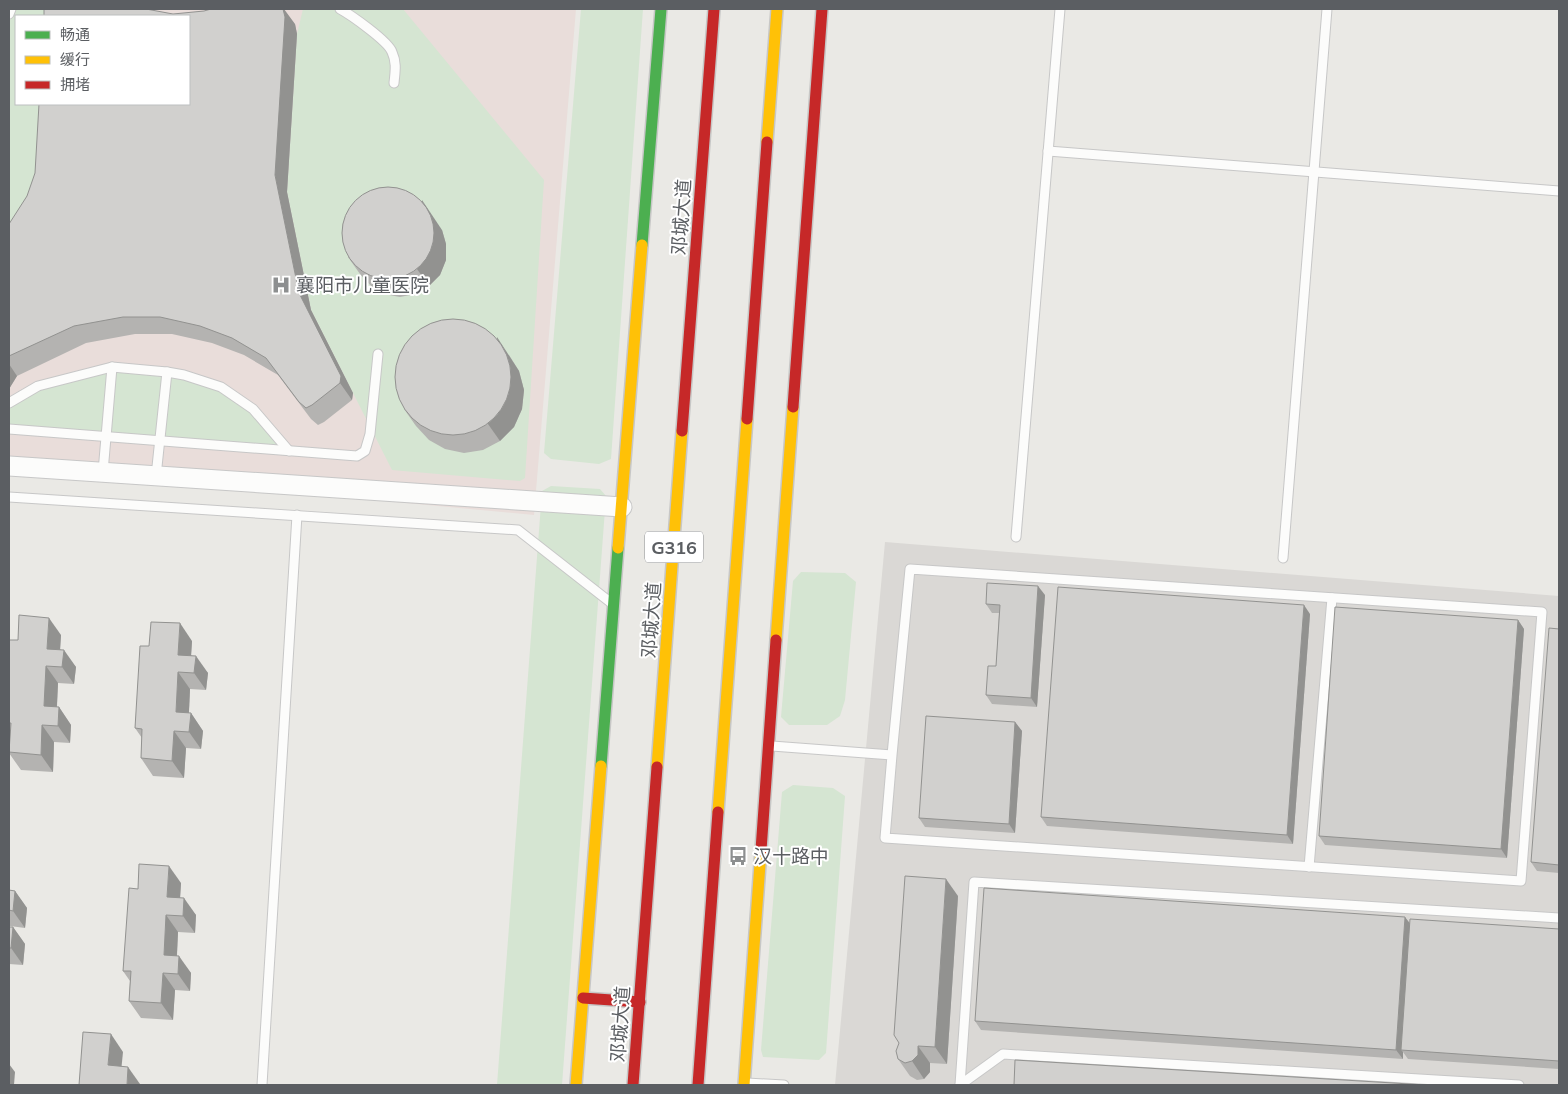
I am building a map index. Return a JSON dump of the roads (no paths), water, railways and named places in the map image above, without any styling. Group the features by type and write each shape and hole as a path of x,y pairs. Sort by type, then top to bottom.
{"main road":[{"path":"576,1085 661,9"},
{"name":"邓城大道","path":"633,1085 714,9"},
{"path":"698,1085 777,9"},
{"path":"744,1084 822,9"},
{"path":"583,998 640,1002"}],"street":[{"path":"9,466 622,507"}],"lane":[{"path":"9,14 11,9"},
{"path":"340,9 392,49 396,65 394,83"},
{"path":"1016,537 1060,9"},
{"path":"1283,558 1327,9"},
{"path":"1048,151 1559,191"},
{"path":"9,428 357,456 365,450 370,434 378,354"},
{"path":"9,403 38,386 112,367 167,372 184,375 221,387 253,409 289,451"},
{"path":"103,472 112,367"},
{"path":"156,476 167,372"},
{"path":"9,497 518,530 614,606"},
{"path":"262,1085 297,515"},
{"path":"910,569 1332,598 1542,612 1521,881 885,838 910,569"},
{"path":"1309,867 1332,598"},
{"path":"769,745 892,755"},
{"path":"960,1085 974,882 1559,918"},
{"path":"960,1085 1003,1054 1468,1084 1519,1085"},
{"path":"744,1084 784,1085"}],"place":[{"name":"襄阳市儿童医院","path":"281,285"},
{"name":"汉十路中","path":"738,856"}]}
